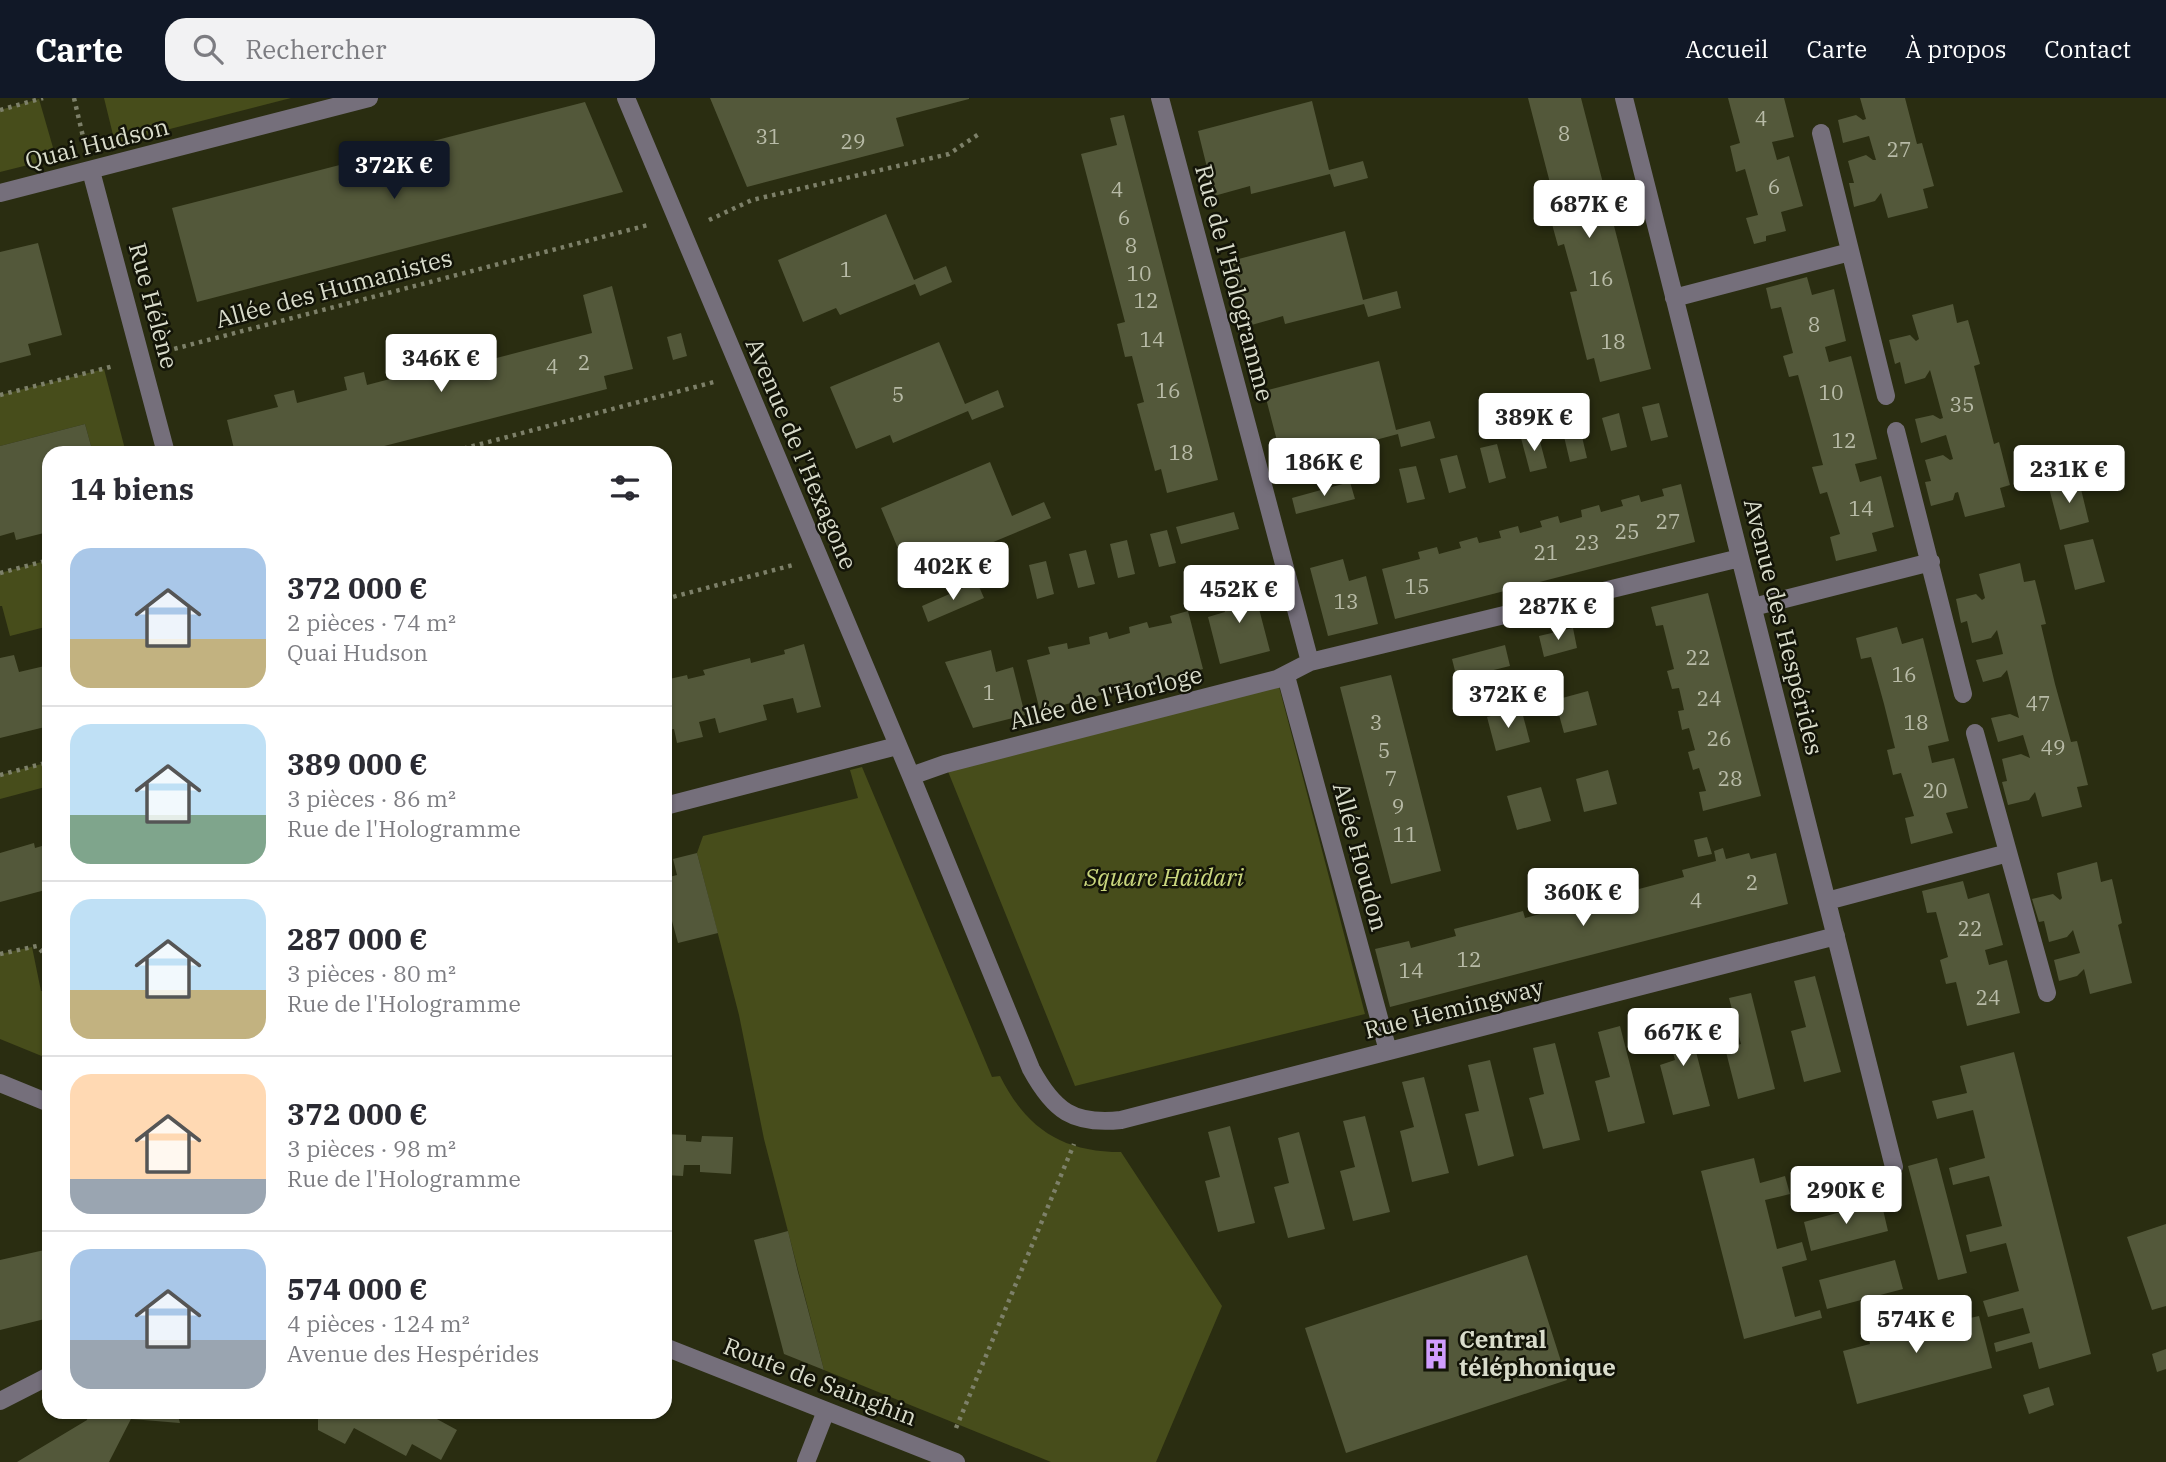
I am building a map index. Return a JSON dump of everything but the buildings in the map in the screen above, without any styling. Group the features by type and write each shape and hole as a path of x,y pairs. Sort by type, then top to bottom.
{"street":[{"name":"Quai Hudson","path":"0,193 369,98"},
{"name":"Avenue de l'Hexagone","path":"626,98 1031,1069 1052,1102 1065,1112 1084,1120"},
{"name":"Rue de l'Hologramme","path":"1160,98 1310,662"},
{"name":"Avenue des Hespérides","path":"1624,98 1894,1167"},
{"path":"1821,133 1886,397"},
{"name":"Rue Hélène","path":"92,171 164,446"},
{"path":"1674,298 1850,252"},
{"path":"1896,431 1963,694"},
{"path":"1310,662 1740,558"},
{"path":"1753,607 1931,562"},
{"name":"Allée de l'Horloge","path":"911,776 945,764 1286,676 1310,662"},
{"name":"Allée Houdon","path":"1286,676 1388,1051"},
{"path":"1975,733 2047,993"},
{"path":"672,804 897,746"},
{"path":"1827,901 2008,853"},
{"name":"Rue Hemingway","path":"1084,1120 1121,1120 1836,936"},
{"path":"0,1083 42,1100"},
{"name":"Route de Sainghin","path":"672,1351 956,1462"},
{"path":"0,1401 42,1380"},
{"path":"806,1462 826,1411"}],"path":[{"path":"0,110 43,98"},
{"path":"74,98 92,171"},
{"name":"Allée des Humanistes","path":"0,395 680,225 752,200 949,154 979,134"},
{"path":"473,446 741,375"},
{"path":"672,597 819,558"},
{"path":"0,573 42,562"},
{"path":"0,775 42,764"},
{"path":"0,954 37,946 42,951"},
{"path":"956,1427 1084,1120"}],"green space":[{"path":"104,98 291,98 115,143"},
{"path":"39,99 56,158 0,172 0,110"},
{"path":"104,369 124,446 91,446 85,424 0,446 0,395"},
{"path":"42,562 42,628 10,636 0,606 0,573"},
{"name":"Square Haïdari","path":"1277,679 1365,1014 1075,1086 945,764"},
{"path":"42,764 42,788 0,799 0,775"},
{"path":"862,767 992,1077 1000,1076 1022,1110 1048,1134 1081,1147 1121,1152 1222,1306 1156,1462 1051,1462 824,1370 764,1139 739,1015 697,853 703,836 858,798 850,770"},
{"path":"32,947 42,991 42,1056 0,1039 0,954"}],"place":[{"name":"Central téléphonique","path":"1436,1354"}]}
